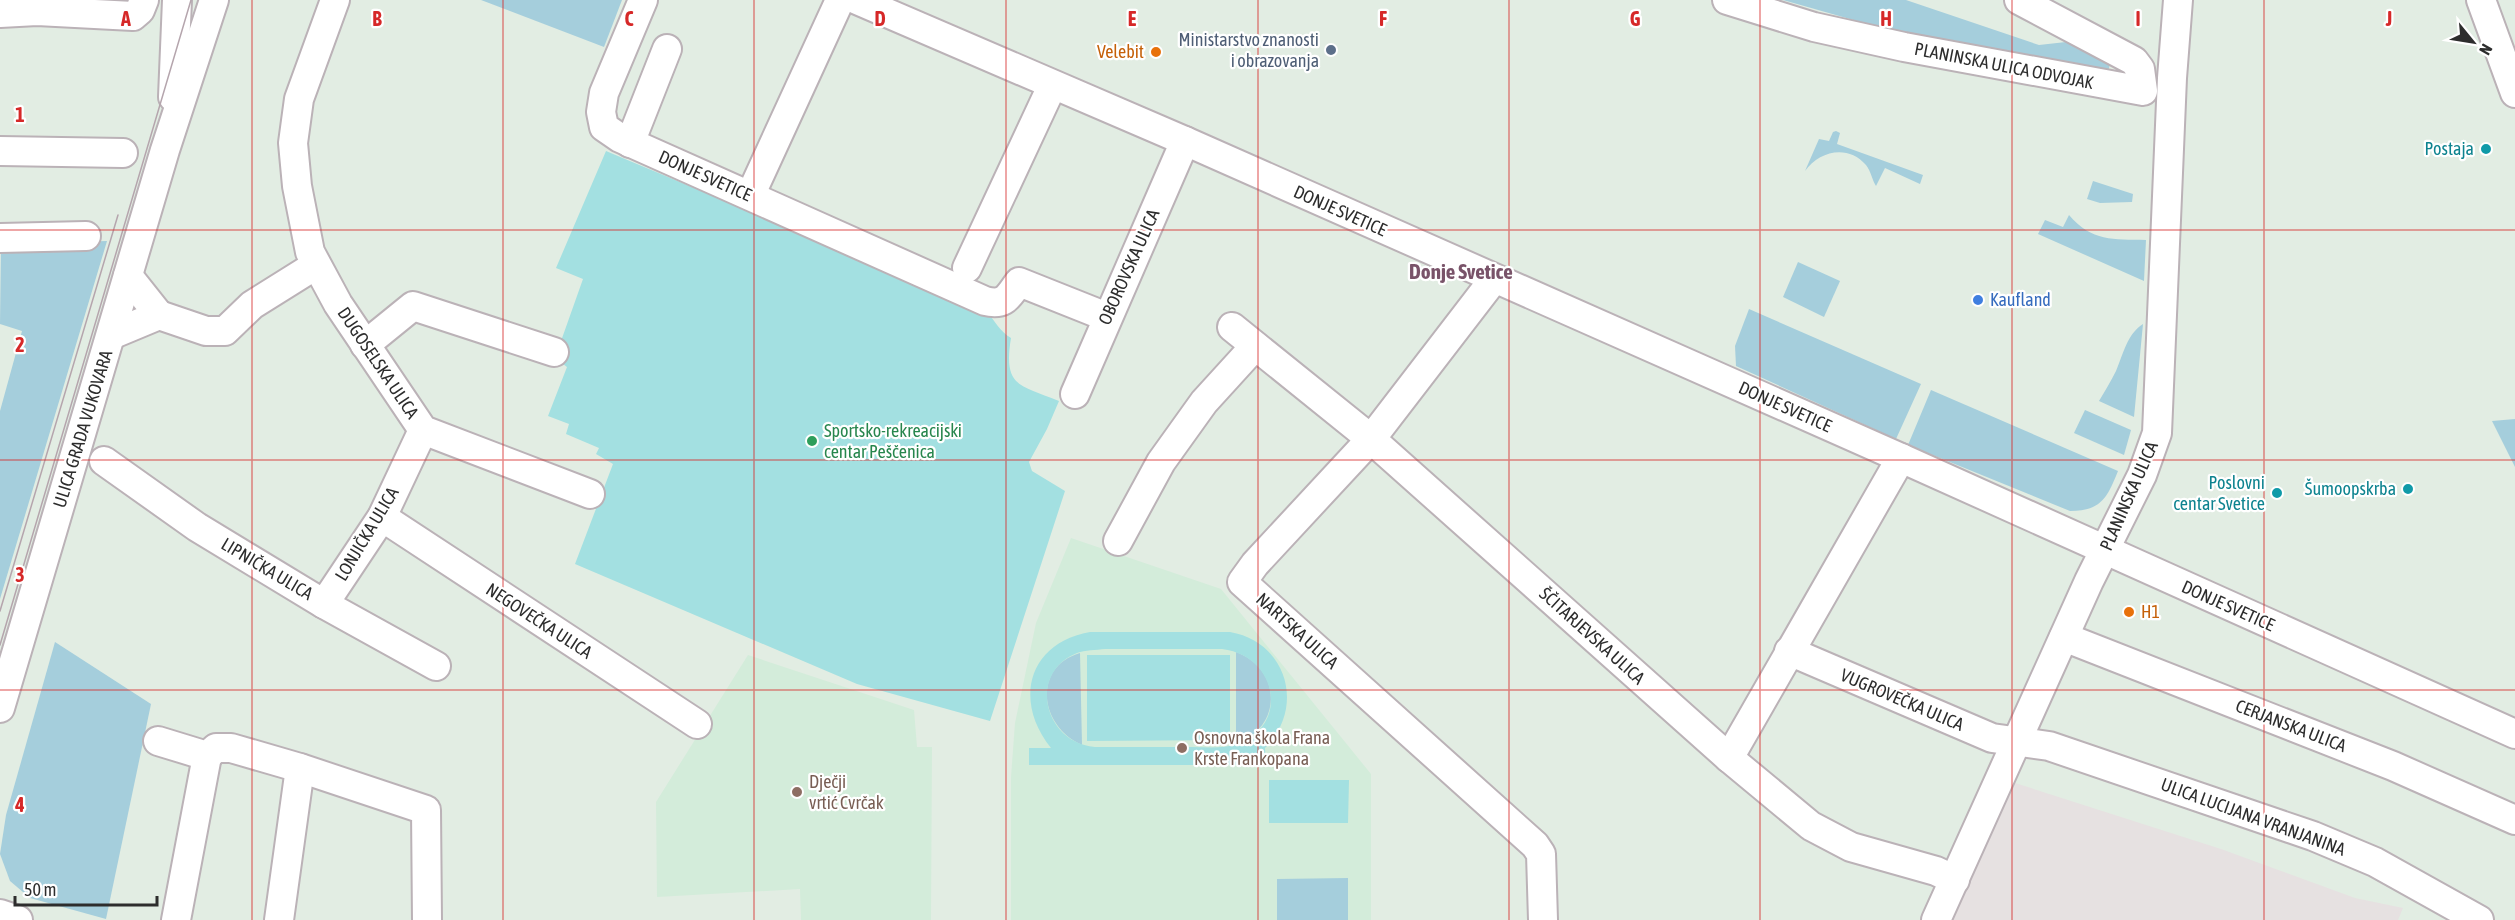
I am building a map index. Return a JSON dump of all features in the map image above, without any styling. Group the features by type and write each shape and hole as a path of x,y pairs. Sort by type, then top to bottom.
{"street":[{"name":"ULICA GRADA VUKOVARA","path":"165,150 173,100 177,0"},
{"name":"ULICA GRADA VUKOVARA","path":"0,708 165,150 214,0"},
{"name":"DUGOSELSKA ULICA","path":"335,0 299,99 293,143 297,186 310,252 316,265 338,304 423,430 590,494"},
{"name":"DONJE SVETICE","path":"643,0 604,93 601,112 604,127 630,143 985,302 997,304 1005,300 1019,282 1107,317"},
{"name":"DONJE SVETICE","path":"756,183 840,0"},
{"name":"DONJE SVETICE","path":"857,0 1052,86 1185,141 1901,458 2515,734"},
{"name":"PLANINSKA ULICA ODVOJAK","path":"1727,0 1814,27 1904,47 2142,91 2171,114"},
{"path":"2019,0 2134,61 2140,69 2142,91 2172,78"},
{"name":"PLANINSKA ULICA","path":"1936,920 2064,637 2142,475 2157,433 2172,78 2178,0"},
{"path":"2481,0 2515,93"},
{"path":"0,13 36,6 140,8"},
{"path":"630,143 666,49"},
{"path":"967,268 1052,86"},
{"name":"OBOROVSKA ULICA","path":"1075,394 1185,141"},
{"path":"0,151 123,153"},
{"path":"0,238 86,236"},
{"path":"128,276 159,315 206,331 225,331 252,305 316,265"},
{"name":"NARTSKA ULICA","path":"1494,279 1371,440 1255,564 1242,582 1535,845 1541,854 1543,920"},
{"path":"365,345 413,306 554,352"},
{"path":"111,335 159,315"},
{"name":"ŠČITARJEVSKA ULICA","path":"1232,327 1371,440 1729,758 1811,826 1851,847 1936,872 1955,880"},
{"path":"1118,541 1161,462 1204,402 1255,346"},
{"name":"LONJIČKA ULICA","path":"324,604 382,517 423,430"},
{"path":"1729,758 1901,458"},
{"name":"LIPNIČKA ULICA","path":"104,461 197,527 324,604 436,666"},
{"name":"NEGOVEČKA ULICA","path":"382,517 697,724"},
{"name":"CERJANSKA ULICA","path":"2064,637 2393,766 2515,820"},
{"name":"VUGROVEČKA ULICA","path":"1789,651 1992,738 2016,741"},
{"path":"158,741 207,756"},
{"name":"ULICA LUCIJANA VRANJANINA","path":"2016,741 2049,746 2313,836 2375,862 2479,920"},
{"path":"176,920 207,756 216,748 231,748 300,768 426,810 427,920"},
{"path":"279,920 300,768"},
{"path":"0,914 18,920"}],"shaded area":[{"path":"481,0 622,0 604,47"},
{"path":"1783,0 1906,0 2039,45 2066,42 2106,63 2111,60 2108,72 2073,69 1871,25"},
{"path":"1833,132 1840,133 1837,144 1923,175 1920,184 1885,168 1876,186 1866,165 1859,158 1842,152 1818,159 1805,171 1819,139 1829,141"},
{"name":"Sportsko-rekreacijski centar Peščenica","path":"606,151 985,310 1000,329 1011,338 1010,366 1017,382 1059,401 1029,462 1032,471 1065,491 990,721 857,684 575,564 613,464 596,454 599,448 566,434 569,424 548,416 567,367 555,358 583,279 556,268"},
{"path":"2093,181 2133,194 2132,202 2100,203 2087,199"},
{"path":"2069,215 2095,235 2113,239 2146,240 2144,281 2038,234 2045,220 2063,227"},
{"path":"107,241 0,599 0,411 22,331 0,324 1,244"},
{"path":"1798,262 1840,281 1824,317 1783,297"},
{"path":"1749,309 1921,384 1896,439 1736,366 1735,346"},
{"path":"2143,324 2134,417 2099,401 2116,371 2129,339"},
{"path":"1931,390 2118,471 2106,496 2089,509 2070,511 1908,445"},
{"path":"2085,410 2131,430 2124,455 2074,433"},
{"path":"2515,419 2515,467 2492,421"},
{"name":"Osnovna škola Frana Krste Frankopana","path":"1071,538 1221,589 1371,774 1371,920 1011,920 1011,777 1015,723 1036,623"},
{"path":"1090,632 1230,632 1250,638 1277,662 1284,678 1287,696 1285,714 1278,732 1265,748 1266,765 1029,765 1029,748 1051,748 1039,730 1032,712 1030,694 1033,677 1040,661 1052,648 1069,638","holes":["1105,649 1222,649 1241,654 1255,664 1265,677 1270,692 1270,708 1265,723 1254,735 1237,744 1226,747 1095,747 1078,743 1064,733 1054,721 1048,706 1047,690 1052,676 1061,663 1077,653"]},
{"path":"55,642 151,704 106,919 30,898 10,881 0,854 6,815"},
{"path":"1236,652 1251,660 1262,671 1269,684 1271,698 1269,712 1262,725 1251,736 1236,744"},
{"path":"1080,653 1082,745 1057,725 1050,711 1047,697 1048,683 1054,671 1065,660"},
{"name":"Dječji vrtić Cvrčak","path":"748,655 914,710 917,747 932,747 931,920 801,920 800,889 657,897 656,802"},
{"path":"1087,655 1230,655 1230,740 1087,741"},
{"path":"1269,780 1349,780 1348,823 1269,823"},
{"path":"2015,783 2221,849 2355,898 2403,908 2398,920 1951,920"},
{"path":"1348,878 1348,920 1277,920 1277,879"}],"tram line":[{"path":"0,645 191,0"},
{"path":"0,611 118,215"}],"place":[{"name":"Ministarstvo znanosti i obrazovanja","path":"1331,50"},
{"name":"Velebit","path":"1156,52"},
{"name":"Postaja","path":"2486,149"},
{"name":"Kaufland","path":"1978,300"},
{"name":"Sportsko-rekreacijski centar Peščenica","path":"812,441"},
{"name":"Šumoopskrba","path":"2408,489"},
{"name":"Poslovni centar Svetice","path":"2277,493"},
{"name":"H1","path":"2129,612"},
{"name":"Osnovna škola Frana Krste Frankopana","path":"1182,748"},
{"name":"Dječji vrtić Cvrčak","path":"797,792"}],"district":[{"name":"Donje Svetice","path":"1461,272"}]}
